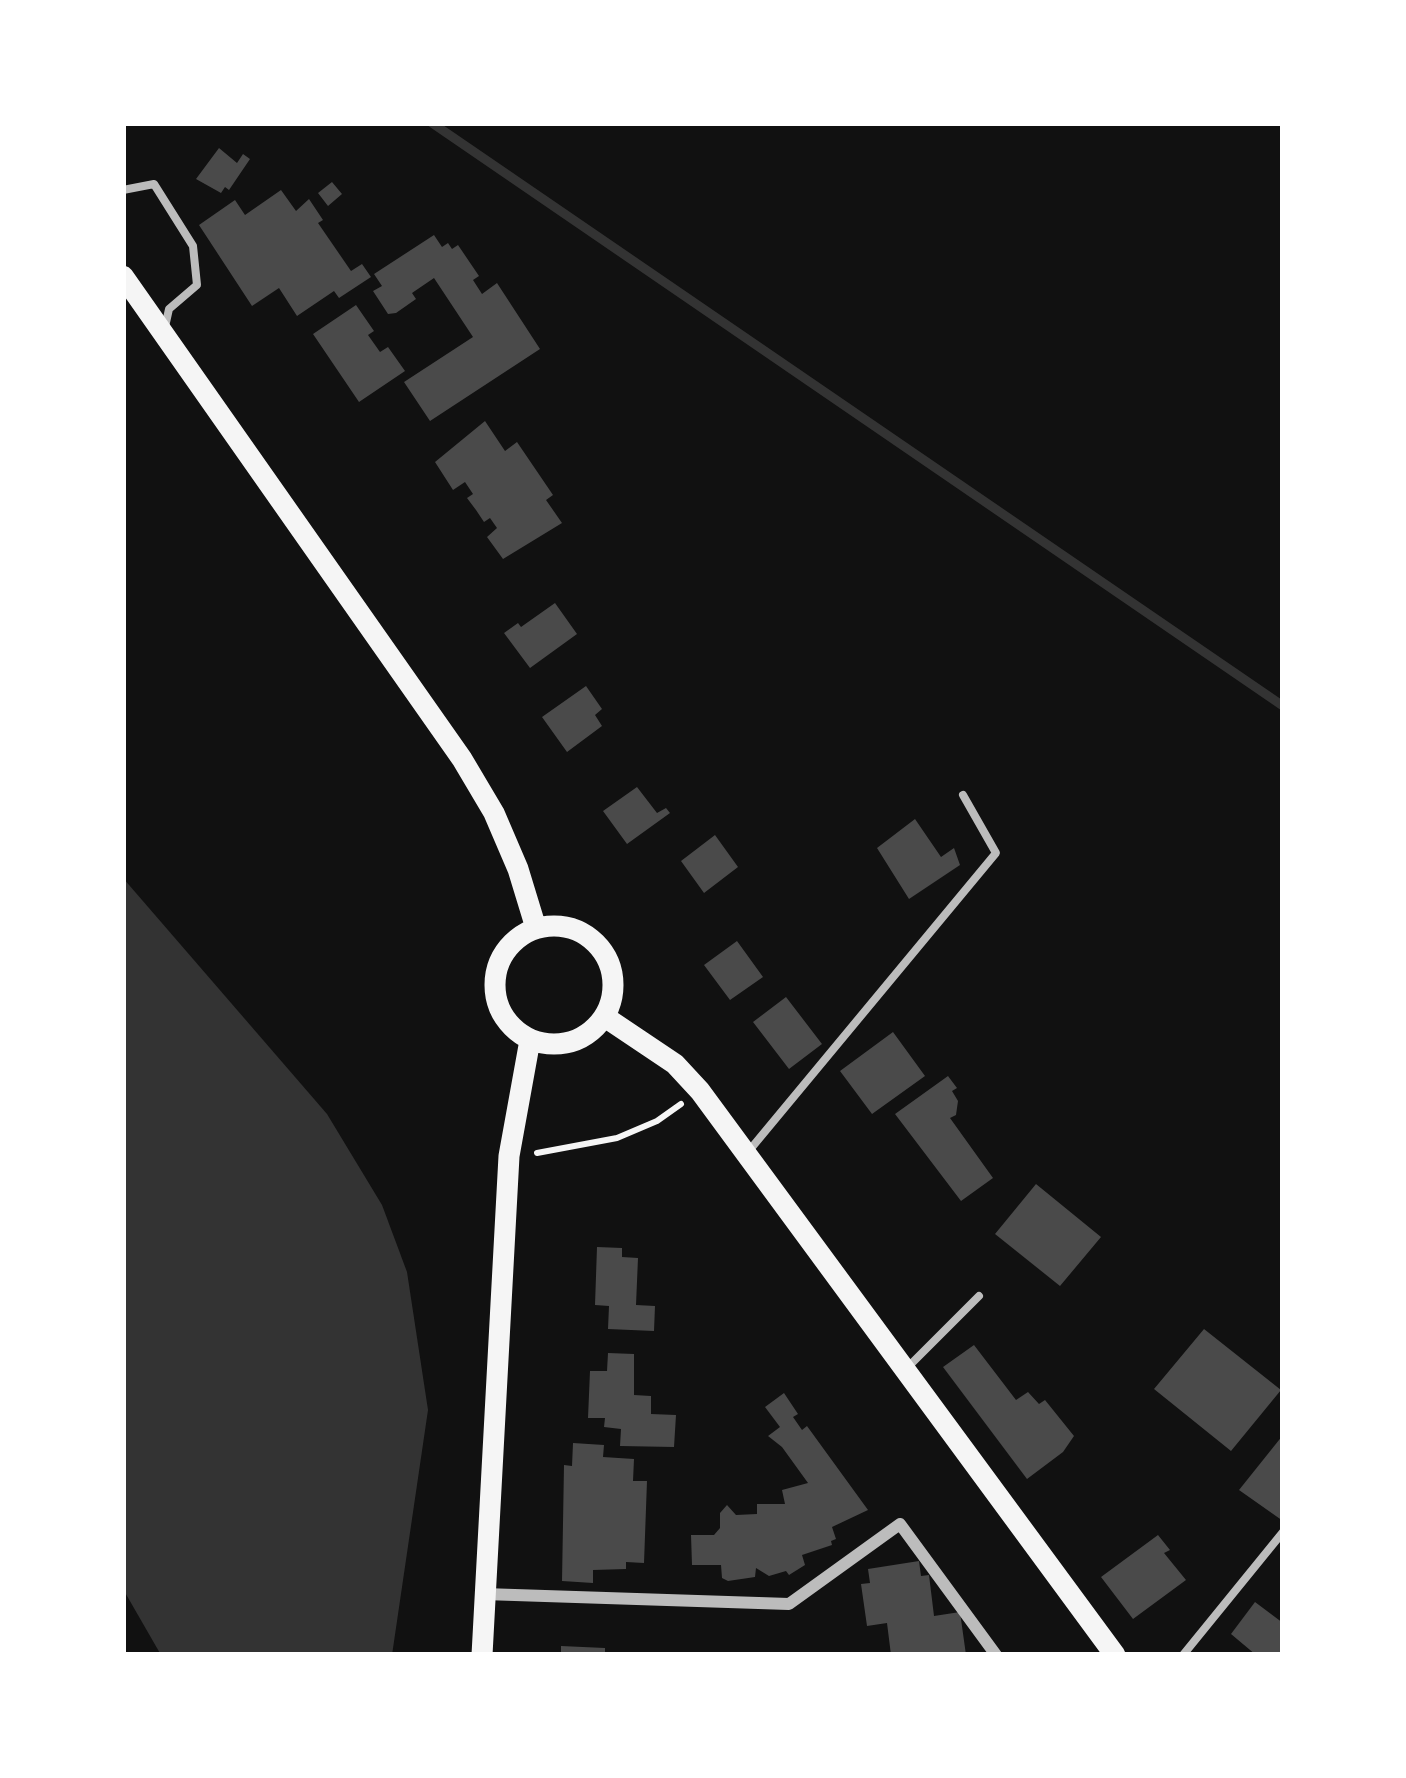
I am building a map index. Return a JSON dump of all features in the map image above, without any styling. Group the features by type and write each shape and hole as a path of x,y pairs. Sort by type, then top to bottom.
{"main road":[{"path":"123,276 462,759 502,831 536,928"},
{"path":"561,926 584,934 601,948 611,968 613,993 604,1016 591,1032 569,1042 530,1040 513,1029 500,1010 494,987 499,962 514,942 536,928 561,926"},
{"path":"604,1016 675,1064 700,1091 1115,1655"},
{"path":"482,1655 509,1156 530,1040"}],"street":[{"path":"484,1594 789,1604 900,1524 996,1655"}],"lane":[{"path":"123,190 154,184 193,246 197,285 169,309 165,327 172,345"},
{"path":"747,1154 996,853 963,795"},
{"path":"905,1370 979,1296"},
{"path":"1183,1655 1283,1532"}],"path":[{"path":"509,1156 617,1138 658,1120 700,1091"}],"shaded area":[{"path":"123,878 327,1114 382,1205 407,1272 428,1410 392,1655 161,1655 123,1589"}],"building":[{"path":"219,148 237,163 243,154 250,159 229,190 225,187 221,193 196,179"},
{"path":"332,182 342,194 328,206 318,193"},
{"path":"281,190 296,211 309,199 323,220 318,223 351,271 362,264 371,277 339,298 334,291 297,316 279,288 252,306 199,225 235,200 245,215"},
{"path":"434,235 442,247 458,245 479,276 473,280 482,294 497,283 540,349 430,421 404,382 473,337 434,278 412,293 416,299 396,313 388,314 373,291 382,286 374,274"},
{"path":"356,305 374,331 368,335 380,352 388,347 405,371 359,402 313,334"},
{"path":"485,421 505,451 517,442 553,495 546,500 562,523 503,559 487,537 497,528 490,518 484,522 467,498 473,494 465,482 453,490 435,462"},
{"path":"555,603 577,634 530,668 504,633"},
{"path":"586,686 602,709 595,715 602,726 567,752 542,717"},
{"path":"637,787 657,813 666,808 670,813 627,844 603,811"},
{"path":"915,819 941,857 954,848 960,865 909,899 877,848"},
{"path":"715,835 738,867 704,893 681,861"},
{"path":"737,941 763,977 730,1000 704,965"},
{"path":"786,997 822,1044 789,1069 753,1022"},
{"path":"893,1032 925,1076 872,1114 840,1071"},
{"path":"948,1076 957,1088 952,1091 958,1101 956,1115 950,1118 993,1178 961,1201 895,1114"},
{"path":"1036,1184 1101,1237 1060,1286 995,1234"},
{"path":"597,1247 622,1248 622,1257 638,1258 636,1305 655,1306 654,1331 608,1329 609,1306 595,1305"},
{"path":"1204,1329 1281,1390 1231,1451 1154,1389"},
{"path":"974,1345 1016,1400 1028,1392 1039,1404 1045,1400 1074,1436 1063,1452 1027,1479 943,1367"},
{"path":"608,1353 634,1354 634,1395 651,1396 651,1414 676,1415 674,1447 620,1446 621,1429 604,1427 605,1418 588,1418 590,1371 607,1371"},
{"path":"784,1393 802,1430 807,1426 868,1510 832,1527 836,1539 832,1545 802,1555 805,1565 789,1575 786,1571 769,1576 756,1568 755,1577 728,1581 722,1578 721,1565 692,1565 691,1535 714,1535 727,1505 736,1515 757,1514 757,1504 785,1504 782,1490 808,1483 768,1436 780,1427 765,1407"},
{"path":"1283,1435 1283,1521 1239,1490"},
{"path":"573,1443 604,1445 603,1457 634,1459 633,1481 647,1481 644,1563 593,1570 593,1583 562,1581 564,1465 572,1466"},
{"path":"1158,1535 1170,1550 1164,1553 1186,1580 1133,1619 1101,1577"},
{"path":"919,1561 921,1576 929,1575 934,1616 960,1612 966,1655 891,1655 887,1623 867,1626 861,1584 870,1583 868,1569"},
{"path":"1255,1602 1283,1623 1280,1655 1256,1655 1231,1634"},
{"path":"561,1646 605,1648 605,1655 561,1655"}],"waterway":[{"path":"432,123 1283,706"}]}
